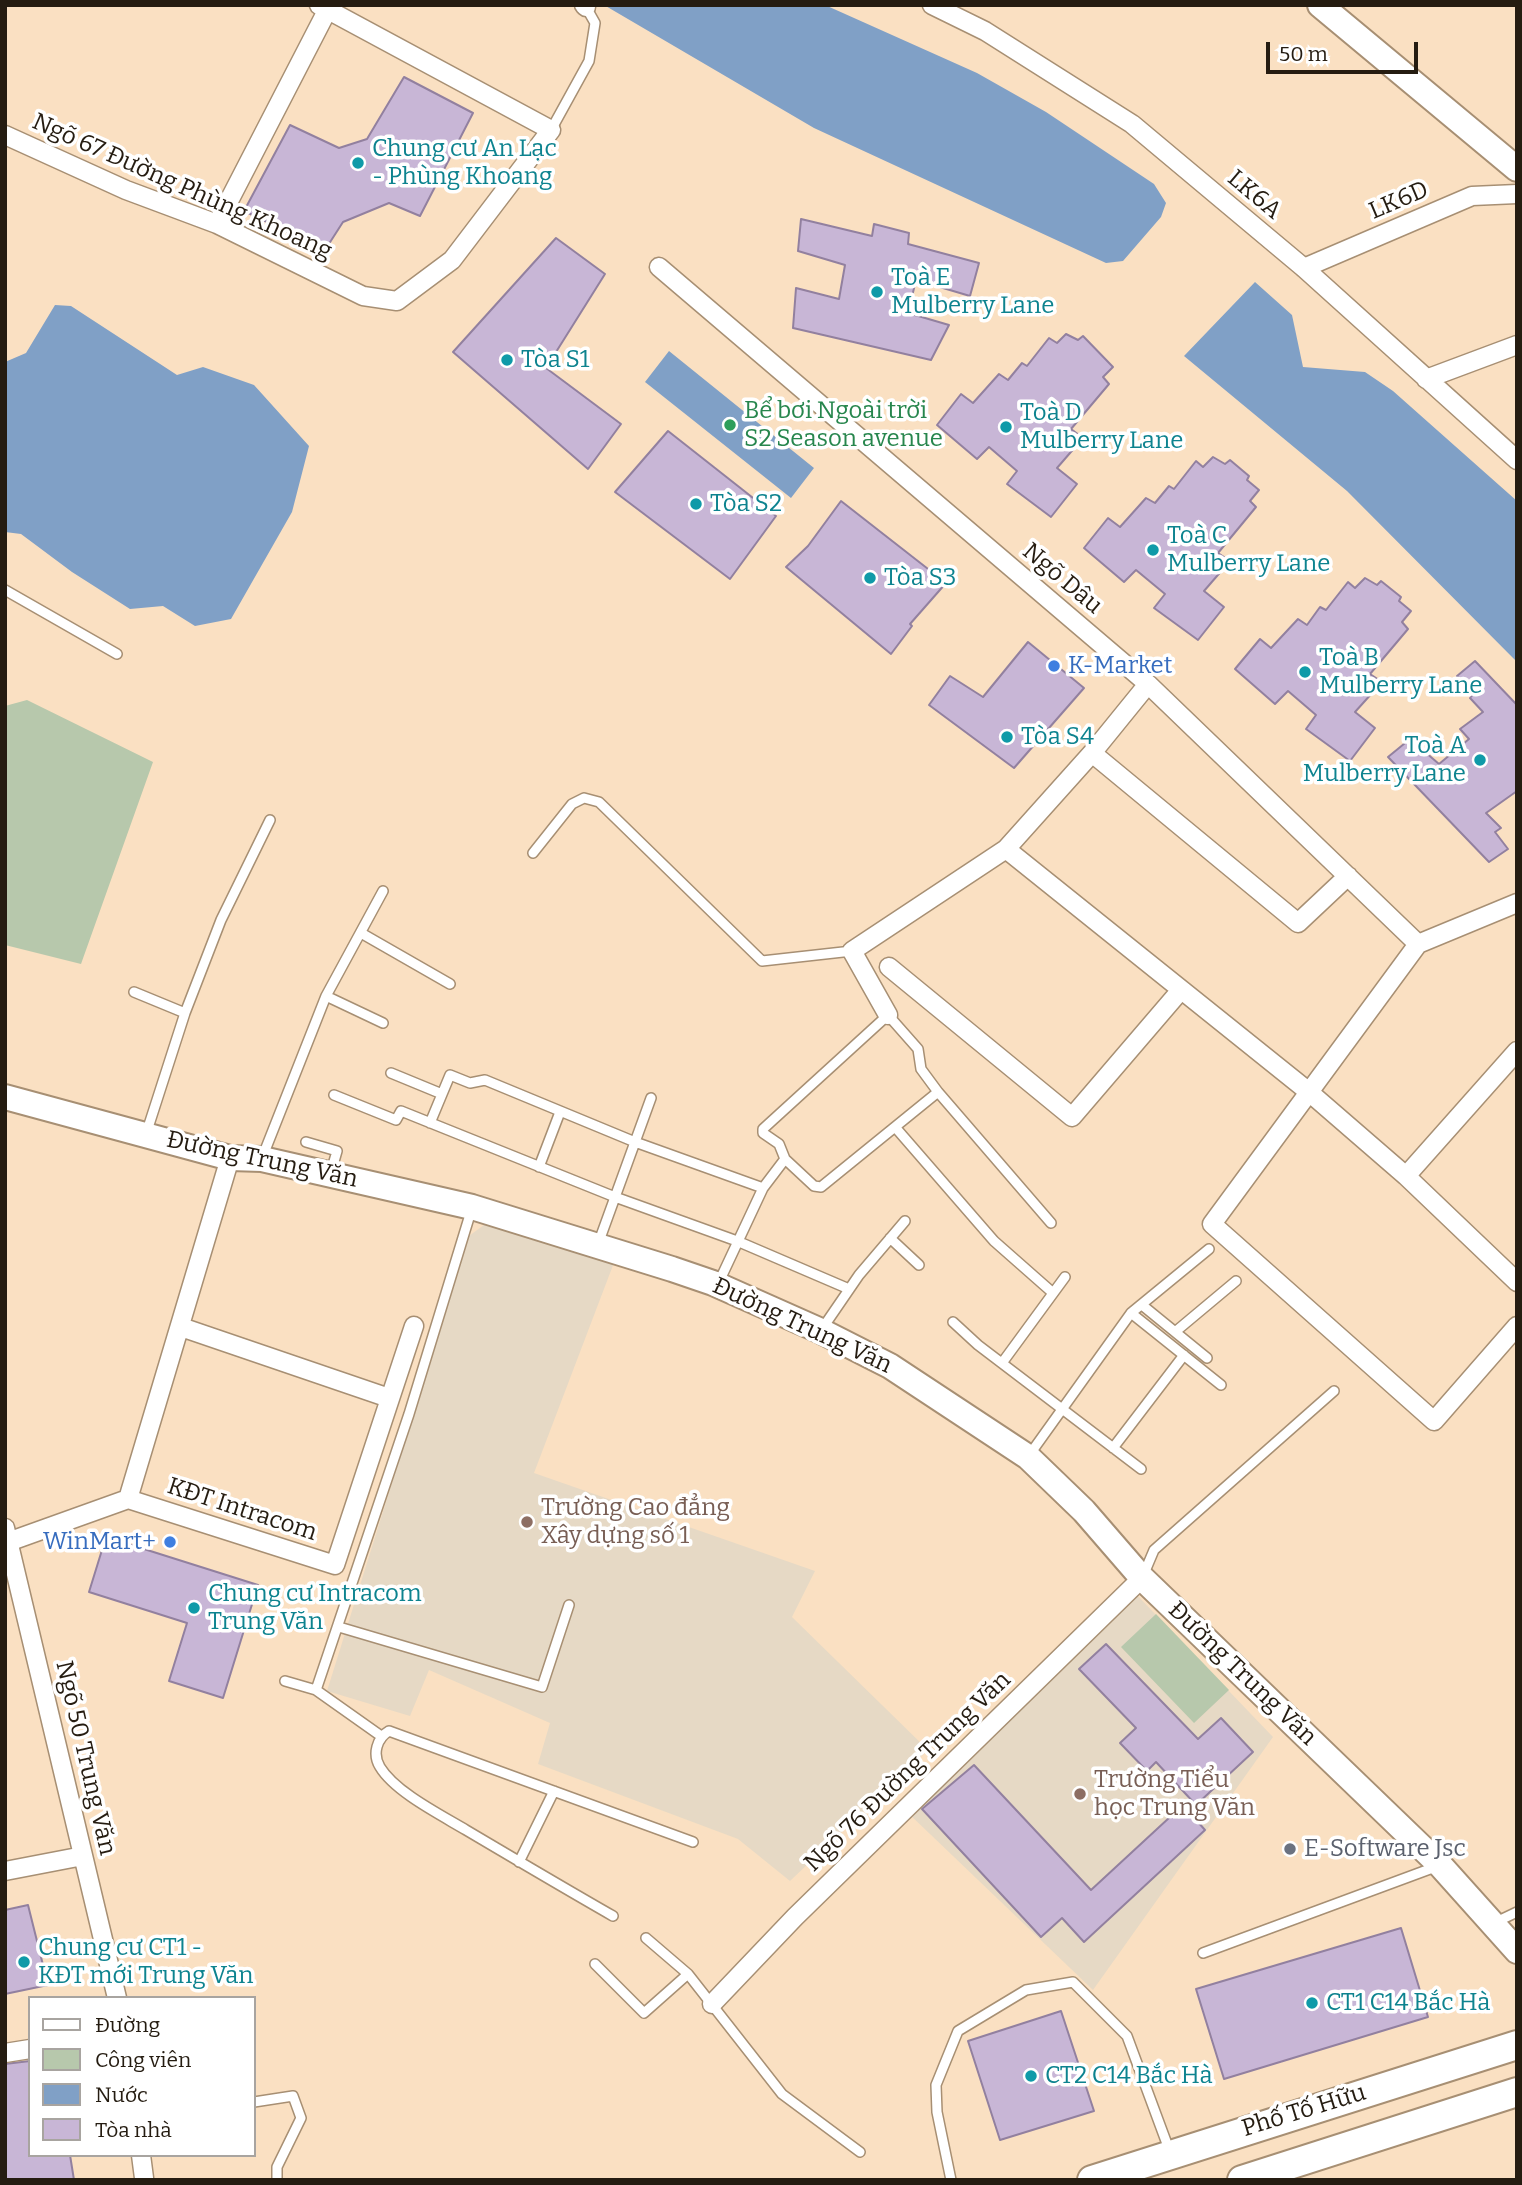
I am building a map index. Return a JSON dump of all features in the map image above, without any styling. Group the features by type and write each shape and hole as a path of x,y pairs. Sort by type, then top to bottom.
{"main road":[{"name":"Phố Tố Hữu","path":"1092,2180 1122,2176 1170,2153 1517,2045"},
{"name":"Phố Tố Hữu","path":"1242,2180 1517,2092"}],"street":[{"name":"LK6A","path":"932,5 985,31 1132,124 1304,268 1517,460"},
{"path":"1320,5 1517,169"},
{"path":"217,224 326,7 551,130"},
{"name":"Ngõ 67 Đường Phùng Khoang","path":"5,135 126,190 217,224 363,296 397,301 452,260 551,130"},
{"name":"LK6D","path":"1304,268 1472,196 1517,194"},
{"name":"Ngõ Dâu","path":"659,267 1148,684 1418,944"},
{"path":"1426,379 1517,345"},
{"path":"888,1015 852,951 1006,849 1092,753 1148,684"},
{"path":"1092,753 1298,923 1348,876"},
{"path":"1006,849 1309,1092 1406,1176 1517,1282"},
{"path":"1517,904 1418,944 1212,1224 1434,1421 1517,1326"},
{"path":"889,967 1072,1117 1180,990"},
{"path":"1406,1176 1517,1051"},
{"name":"Đường Trung Văn","path":"5,1097 230,1158 262,1159 472,1207 718,1286 821,1331 890,1366 1028,1457 1084,1511 1142,1578 1440,1865 1517,1951"},
{"name":"KĐT Intracom","path":"128,1499 230,1158"},
{"name":"KĐT Intracom","path":"7,1535 128,1499 335,1565 414,1326"},
{"path":"181,1327 389,1398"},
{"name":"Ngõ 50 Trung Văn","path":"7,1535 117,1996"},
{"name":"Ngõ 76 Đường Trung Văn","path":"712,2004 795,1917 1142,1578"},
{"path":"5,1871 83,1856"},
{"path":"5,2053 28,2049"},
{"path":"141,2157 144,2179"}],"lane":[{"path":"551,130 589,61 596,23 585,6"},
{"path":"5,590 117,654"},
{"path":"533,853 572,804 584,798 599,802 762,961 852,951"},
{"path":"145,1136 185,1013 221,920 270,820"},
{"path":"262,1159 326,996 383,891"},
{"path":"361,933 450,984"},
{"path":"134,992 185,1013"},
{"path":"326,996 383,1023"},
{"path":"938,1092 821,1188 785,1159 779,1144 762,1133 765,1125 888,1015 918,1049 921,1069 938,1092 1051,1223"},
{"path":"391,1073 442,1094"},
{"path":"430,1123 450,1075 470,1083 485,1080 635,1142 763,1188"},
{"path":"334,1095 396,1120 401,1111 615,1197 737,1241 849,1289"},
{"path":"597,1246 651,1098"},
{"path":"539,1167 560,1112"},
{"path":"895,1127 994,1241 1054,1293"},
{"path":"306,1142 337,1151 330,1174"},
{"path":"718,1286 763,1188 785,1159"},
{"path":"316,1690 339,1627 472,1207"},
{"path":"821,1331 849,1289 905,1221"},
{"path":"890,1238 919,1265"},
{"path":"1028,1457 1131,1313 1209,1249"},
{"path":"1002,1363 1066,1277"},
{"path":"1175,1332 1236,1281"},
{"path":"1142,1305 1207,1358"},
{"path":"1131,1313 1221,1385"},
{"path":"953,1322 1002,1363 1141,1469"},
{"path":"1112,1448 1184,1355"},
{"path":"1142,1578 1154,1550 1334,1391"},
{"path":"339,1627 542,1687 569,1605"},
{"path":"285,1681 316,1690 381,1736"},
{"path":"614,1916 429,1808 395,1783 379,1766 376,1746 381,1736 389,1731 692,1842"},
{"path":"519,1862 554,1791"},
{"path":"1203,1953 1440,1865"},
{"path":"1493,1923 1517,1912"},
{"path":"646,1938 688,1974 782,2094 860,2152"},
{"path":"595,1964 644,2013 688,1974"},
{"path":"951,2180 937,2112 936,2085 958,2031 1026,1990 1073,1982 1127,2036 1170,2153"},
{"path":"256,2102 293,2096 301,2118 277,2167 277,2180"}],"shaded area":[{"name":"Trường Cao đẳng Xây dựng số 1","path":"492,1219 615,1260 534,1473 815,1571 792,1617 928,1750 790,1881 738,1839 538,1764 550,1723 429,1670 410,1716 327,1691 469,1236"},
{"name":"Trường Tiểu học Trung Văn","path":"1134,1592 1273,1737 1093,1990 907,1812"}],"green space":[{"path":"27,700 153,762 81,964 5,945 5,706"},
{"path":"1156,1614 1229,1690 1194,1723 1121,1647"}],"water":[{"path":"604,5 825,5 977,73 1046,112 1154,184 1166,203 1161,217 1123,261 1106,263 814,128"},
{"path":"1255,282 1292,315 1303,367 1365,372 1393,391 1517,501 1517,662 1347,491 1184,356"},
{"path":"55,305 71,306 177,375 203,367 254,385 309,446 292,512 231,619 195,626 163,606 130,609 72,572 21,534 5,532 5,362 26,353"},
{"name":"Bể bơi Ngoài trời S2 Season avenue","path":"669,351 814,468 791,498 645,382"}],"building":[{"name":"Chung cư An Lạc - Phùng Khoang","path":"404,77 473,113 420,216 389,203 343,222 325,250 244,211 290,125 339,148 367,139"},
{"name":"Toà E Mulberry Lane","path":"801,219 872,236 874,224 909,233 908,244 979,263 970,296 916,280 908,313 949,325 931,360 793,328 796,288 839,299 845,265 798,251"},
{"name":"Tòa S1","path":"556,238 605,274 546,368 621,424 588,469 453,352"},
{"name":"Toà D Mulberry Lane","path":"1066,334 1078,340 1083,336 1113,367 1103,377 1109,384 1071,429 1083,438 1057,468 1077,484 1051,517 1007,484 1017,471 989,447 977,459 937,425 961,394 973,403 999,374 1008,380 1022,363 1027,366 1049,338 1057,343"},
{"name":"Tòa S2","path":"668,431 776,516 730,579 615,492"},
{"name":"Toà C Mulberry Lane","path":"1213,457 1225,464 1230,460 1249,476 1247,480 1259,490 1250,501 1256,507 1218,553 1230,561 1204,591 1224,607 1198,640 1154,608 1165,594 1136,570 1124,582 1084,548 1108,518 1120,527 1146,498 1155,503 1169,486 1174,489 1196,461 1203,467"},
{"name":"Tòa S3","path":"841,501 946,583 910,624 912,626 891,654 786,567 808,546"},
{"name":"Toà B Mulberry Lane","path":"1365,578 1377,585 1381,581 1401,597 1399,601 1411,611 1402,622 1408,629 1370,674 1382,682 1355,712 1375,728 1350,761 1306,729 1316,715 1288,691 1275,704 1235,669 1260,639 1271,648 1298,619 1307,625 1320,607 1326,610 1348,582 1355,588"},
{"name":"Tòa S4","path":"1028,642 1084,688 1014,768 929,705 950,676 983,697"},
{"name":"Toà A Mulberry Lane","path":"1475,661 1517,705 1517,791 1486,813 1501,828 1495,832 1508,849 1489,862 1388,757 1410,739 1439,764 1469,739 1460,729 1483,712 1470,698 1474,693 1457,676"},
{"name":"Chung cư Intracom Trung Văn","path":"106,1537 258,1585 223,1698 169,1681 187,1623 89,1592"},
{"path":"1106,1644 1198,1739 1221,1718 1253,1752 1196,1805 1156,1762 1147,1771 1120,1743 1136,1728 1079,1669"},
{"path":"974,1765 1091,1890 1183,1805 1205,1830 1084,1942 1062,1918 1041,1937 922,1809"},
{"name":"Chung cư CT1 - KĐT mới Trung Văn","path":"28,1905 48,1985 5,1994 5,1910"},
{"name":"CT1 C14 Bắc Hà","path":"1401,1928 1428,2017 1224,2079 1196,1989"},
{"name":"CT2 C14 Bắc Hà","path":"1061,2011 1094,2111 1000,2140 968,2041"},
{"path":"28,2061 28,2157 70,2157 74,2180 5,2180 5,2064"}],"place":[{"name":"Chung cư An Lạc - Phùng Khoang","path":"358,163"},
{"name":"Toà E Mulberry Lane","path":"877,292"},
{"name":"Tòa S1","path":"507,360"},
{"name":"Bể bơi Ngoài trời S2 Season avenue","path":"730,425"},
{"name":"Toà D Mulberry Lane","path":"1006,427"},
{"name":"Tòa S2","path":"696,504"},
{"name":"Toà C Mulberry Lane","path":"1153,550"},
{"name":"Tòa S3","path":"870,578"},
{"name":"K-Market","path":"1054,666"},
{"name":"Toà B Mulberry Lane","path":"1305,672"},
{"name":"Tòa S4","path":"1007,737"},
{"name":"Toà A Mulberry Lane","path":"1480,760"},
{"name":"Trường Cao đẳng Xây dựng số 1","path":"527,1522"},
{"name":"WinMart+","path":"170,1542"},
{"name":"Chung cư Intracom Trung Văn","path":"194,1608"},
{"name":"Trường Tiểu học Trung Văn","path":"1080,1794"},
{"name":"E-Software Jsc","path":"1290,1849"},
{"name":"Chung cư CT1 - KĐT mới Trung Văn","path":"24,1962"},
{"name":"CT1 C14 Bắc Hà","path":"1312,2003"},
{"name":"CT2 C14 Bắc Hà","path":"1031,2076"}]}
